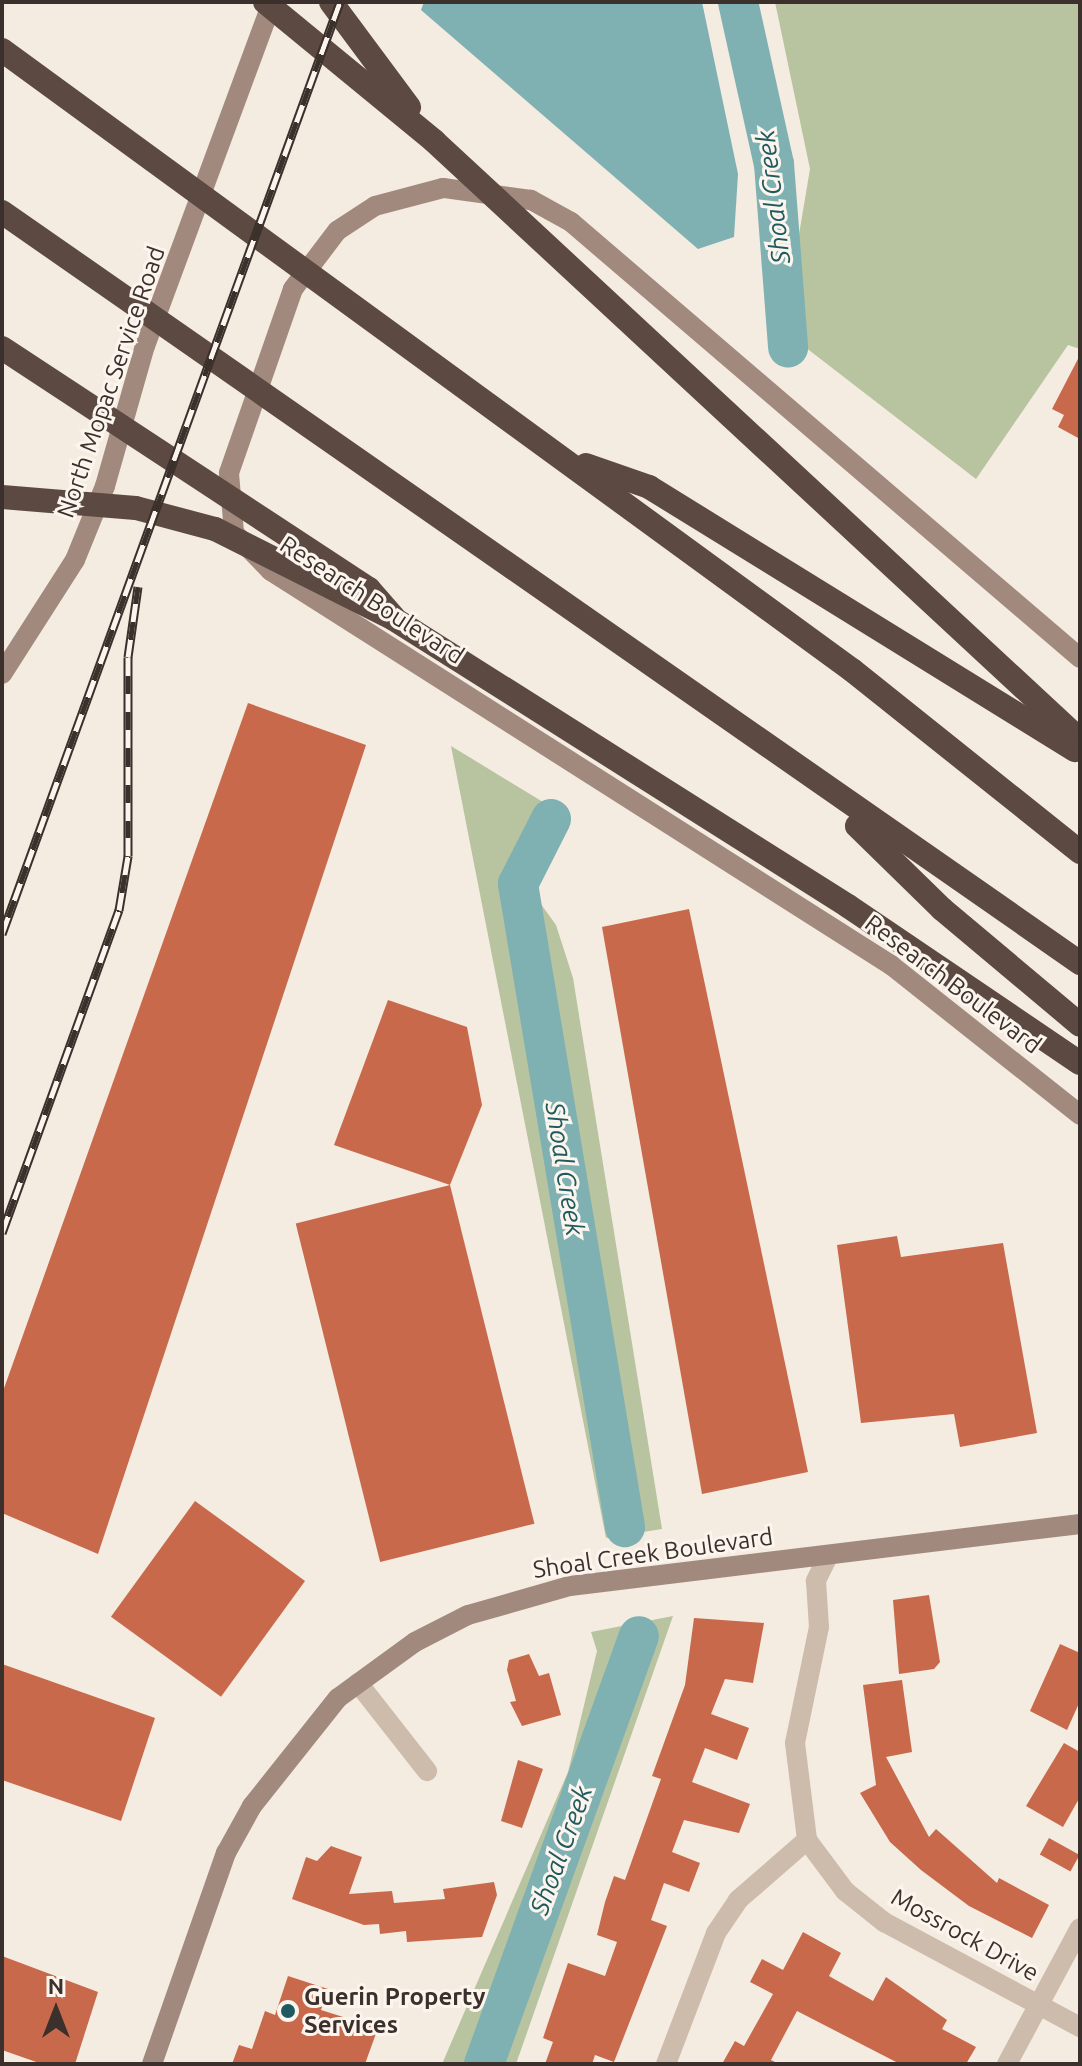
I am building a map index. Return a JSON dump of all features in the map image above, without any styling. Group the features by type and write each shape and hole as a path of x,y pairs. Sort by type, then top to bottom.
{"highway":[{"path":"265,2 434,141 1080,740"},
{"path":"331,2 434,141"},
{"path":"2,50 139,146 852,670 1080,852"},
{"path":"2,212 809,780 1080,963"},
{"path":"2,348 369,589 394,619"},
{"path":"561,457 649,487 1080,753"},
{"path":"2,497 136,508 215,529 394,619 848,906 1080,1063"},
{"path":"809,780 942,909 1080,1025"}],"main road":[{"name":"North Mopac Service Road","path":"2,674 75,560 105,486 145,346 272,2"},
{"name":"Research Boulevard","path":"1080,658 571,222 531,200 443,188 375,206 337,231 293,289 229,473 234,533 271,571 891,965 1080,1115"},
{"name":"Shoal Creek Boulevard","path":"152,2064 226,1853 280,1764 358,1683 415,1642 516,1599 570,1586 1080,1524"}],"street":[{"name":"Mossrock Drive","path":"828,1556 816,1581 819,1627 795,1743 807,1840 845,1891 884,1922 1080,2027"},
{"path":"358,1683 427,1771"},
{"path":"666,2064 716,1933 738,1900 807,1840"},
{"path":"1007,2064 1080,1928"}],"green space":[{"path":"775,2 1080,2 1080,349 1068,345 976,479 783,330 810,169"},
{"path":"451,746 566,816 534,867 530,889 556,925 573,978 662,1529 606,1538"},
{"path":"673,1616 516,2064 442,2064 568,1772 597,1651 591,1632"}],"water":[{"path":"424,2 702,2 738,174 734,237 698,249 421,10"}],"building":[{"path":"1080,355 1080,439 1058,427 1064,415 1052,409"},
{"path":"248,703 366,745 98,1554 2,1513 2,1394"},
{"path":"689,909 808,1472 702,1494 602,927"},
{"path":"388,1000 467,1027 482,1105 450,1185 334,1145"},
{"path":"450,1185 534,1524 380,1562 296,1223"},
{"path":"897,1236 901,1257 1003,1243 1037,1433 960,1447 954,1414 861,1423 837,1245"},
{"path":"195,1501 305,1581 221,1697 111,1617"},
{"path":"929,1595 940,1662 934,1669 899,1674 893,1600"},
{"path":"694,1618 764,1623 753,1683 725,1679 711,1714 749,1728 737,1760 705,1748 692,1782 750,1804 739,1833 684,1820 672,1852 700,1863 689,1892 664,1883 651,1920 667,1926 614,2062 595,2055 592,2064 545,2064 553,2042 543,2038 568,1963 605,1976 617,1942 597,1935 614,1876 625,1880 661,1779 652,1776 685,1685"},
{"path":"1060,1644 1080,1653 1080,1701 1067,1730 1030,1711"},
{"path":"529,1654 539,1676 549,1673 561,1715 522,1726 510,1702 516,1701 507,1670 509,1660"},
{"path":"2,1664 155,1718 121,1821 2,1780"},
{"path":"902,1680 912,1752 886,1757 929,1837 936,1829 997,1883 999,1878 1049,1905 1032,1938 969,1906 921,1870 890,1842 860,1793 876,1785 863,1685"},
{"path":"1064,1743 1080,1752 1080,1797 1063,1827 1026,1806"},
{"path":"518,1760 543,1769 522,1828 501,1821"},
{"path":"1049,1838 1080,1855 1070,1872 1040,1855"},
{"path":"331,1846 362,1857 349,1894 392,1891 394,1903 445,1899 443,1889 494,1882 497,1895 482,1937 407,1942 406,1931 380,1934 379,1924 364,1925 292,1899 306,1857 317,1861"},
{"path":"803,1932 841,1953 829,1976 873,2001 886,1977 947,2020 942,2029 976,2047 966,2064 900,2064 797,2011 771,2060 779,2064 722,2064 735,2041 744,2046 773,1994 750,1982 762,1959 783,1970"},
{"path":"2,1956 98,1992 75,2064 42,2064 2,2050"},
{"path":"288,1976 328,1989 321,2010 378,2028 365,2064 232,2064 239,2045 252,2049 265,2011 275,2015"}],"waterway":[{"name":"Shoal Creek","path":"738,2 774,164 788,347"},
{"name":"Shoal Creek","path":"551,819 518,884 625,1527"},
{"name":"Shoal Creek","path":"484,2064 639,1636"}],"railway":[{"path":"2,934 340,2"},
{"path":"2,1233 119,910 128,856 128,657 138,587"}],"place":[{"name":"Guerin Property Services","path":"288,2011"}]}
